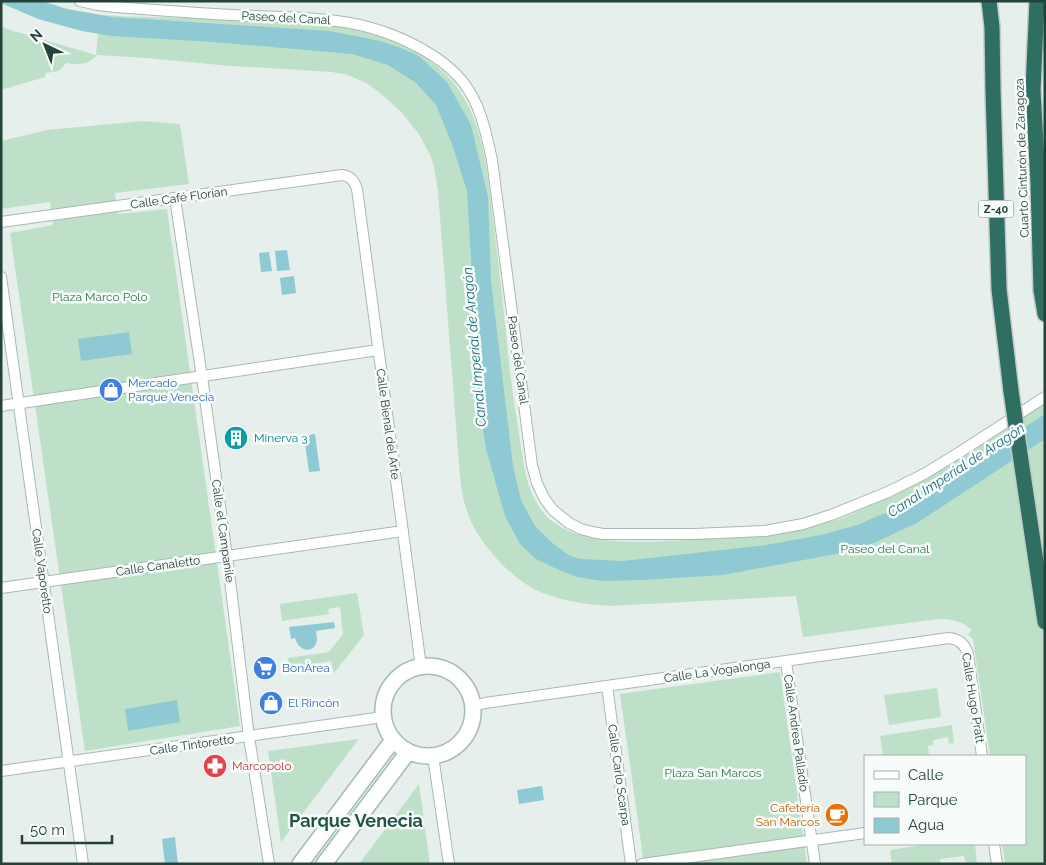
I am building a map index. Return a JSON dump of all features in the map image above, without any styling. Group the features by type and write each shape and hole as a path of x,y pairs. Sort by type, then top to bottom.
{"highway":[{"path":"989,1 992,26"},
{"name":"Z-40","path":"995,1 992,26 993,100 999,289 1011,391 1045,622"},
{"name":"Cuarto Cinturón de Zaragoza","path":"1037,1 1033,90 1042,290 1045,314"},
{"path":"1038,182 1045,42"}],"street":[{"name":"Paseo del Canal","path":"80,1 116,7 340,22 385,32 407,41 436,57 464,83 478,106 493,170 532,465 544,498 553,510 569,523 581,529 602,534 694,534 765,531 804,524 888,492 924,474 1045,397"},
{"name":"Calle Café Florian","path":"1,222 342,175 347,176 354,182"},
{"name":"Calle Bienal del Arte","path":"354,182 357,189 421,667"},
{"name":"Calle el Campanile","path":"174,198 202,377 227,556 249,737 269,864"},
{"name":"Calle Vaporetto","path":"1,278 84,864"},
{"path":"1,406 378,350"},
{"name":"Calle Canaletto","path":"1,588 404,531"},
{"name":"Calle La Vogalonga","path":"472,706 949,638 960,642"},
{"name":"Calle Hugo Pratt","path":"960,642 966,647 968,654 982,755"},
{"name":"Calle Andrea Palladio","path":"786,662 815,864"},
{"path":"421,667 442,669 458,678 468,691 472,706 473,716 463,739 452,749 443,754 433,756 408,752 397,745 385,725 383,717 384,700 392,684 405,673 421,667"},
{"name":"Calle Carlo Scarpa","path":"607,686 632,864"},
{"name":"Calle Tintoretto","path":"1,771 383,717"},
{"path":"300,864 393,740"},
{"path":"324,864 408,752"},
{"path":"433,756 449,864"},
{"path":"642,864 864,833"},
{"path":"994,845 997,864"}],"green space":[{"name":"Paseo del Canal","path":"101,15 200,18 340,27 386,39 415,52 441,70 452,81 472,113 487,170 510,369 525,472 533,496 547,517 575,534 610,541 649,542 733,538 793,531 814,526 855,512 896,493 1045,401 1045,864 1005,864 1002,845 1026,845 1026,755 990,755 973,639 968,635 972,630 964,624 952,620 938,619 803,637 796,596 610,606 576,602 559,599 531,588 497,559 478,535 467,511 463,496 438,191 434,167 419,134 402,113 379,92 366,83 348,75 332,72 97,55 80,64 66,63 59,71 46,73 45,77 1,90 1,26 96,55"},
{"name":"Plaza Marco Polo","path":"143,121 180,124 189,184 115,193 118,214 167,209 240,726 85,751 10,233 53,225 50,202 1,209 1,141 47,130"},
{"path":"357,593 364,635 334,673 331,661 289,668 288,658 329,652 343,634 340,607 328,609 329,614 282,621 280,604"},
{"name":"Plaza San Marcos","path":"780,672 807,864 644,864 620,694"},
{"path":"937,688 941,717 889,725 884,695"},
{"path":"952,725 954,743 949,744 948,737 933,740 933,745 928,746 929,755 883,755 880,736"},
{"path":"359,739 281,842 268,751"},
{"path":"419,784 430,864 359,864"},
{"path":"922,845 975,845 977,864 966,864 964,856 940,859 941,864 892,864 890,850"}],"water":[{"name":"Canal Imperial de Aragón","path":"1,1 42,1 67,9 112,17 330,31 380,41 401,48 419,56 447,82 471,125 488,197 491,281 513,466 521,500 535,526 551,542 570,556 581,559 623,561 766,545 821,535 857,525 892,510 951,475 1045,414 1045,439 917,523 876,542 841,553 723,575 642,580 602,581 577,577 559,570 536,559 520,544 505,516 486,449 480,410 467,191 452,144 436,105 416,83 388,65 352,54 213,42 111,36 82,31 38,19 1,3"},
{"path":"287,250 290,270 277,271 275,251"},
{"path":"269,252 272,271 261,272 259,253"},
{"path":"294,276 296,293 282,295 280,278"},
{"path":"129,332 132,354 81,361 78,339"},
{"path":"315,434 320,471 309,472 304,436"},
{"path":"334,622 335,628 316,631 316,644 311,649 303,649 295,638 291,639 289,627"},
{"path":"177,700 180,722 128,731 125,709"},
{"path":"542,786 544,800 519,804 517,790"},
{"path":"175,837 178,864 165,864 162,839"}],"place":[{"name":"Mercado Parque Venecia","path":"111,390"},
{"name":"Minerva 3","path":"236,438"},
{"name":"BonÀrea","path":"265,668"},
{"name":"El Rincón","path":"271,703"},
{"name":"Marcopolo","path":"215,766"},
{"name":"Cafetería San Marcos","path":"837,815"}],"district":[{"name":"Parque Venecia","path":"356,821"}]}
